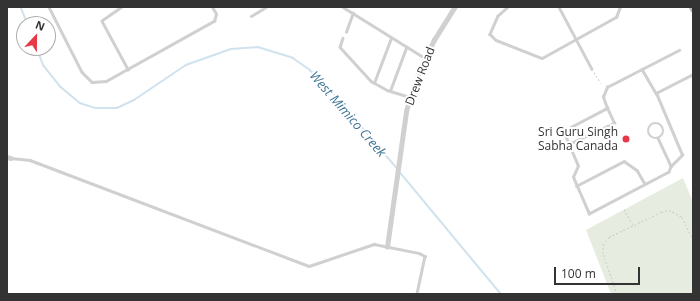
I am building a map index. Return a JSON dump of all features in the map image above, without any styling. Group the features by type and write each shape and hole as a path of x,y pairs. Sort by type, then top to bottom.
{"street":[{"name":"Drew Road","path":"387,247 402,143 411,97 425,58 434,40 455,7"}],"lane":[{"path":"49,7 82,72 92,82 106,81 214,21 216,14 212,7"},
{"path":"122,7 102,21 128,68"},
{"path":"251,16 266,7"},
{"path":"343,7 406,48 425,58"},
{"path":"508,7 498,16 490,34 496,40 542,58 616,18 620,7"},
{"path":"559,7 592,69"},
{"path":"346,32 353,13"},
{"path":"343,38 340,47 374,83 390,91 411,97"},
{"path":"374,83 391,38"},
{"path":"390,91 406,48"},
{"path":"569,144 614,123 603,97 607,86 679,50"},
{"path":"607,108 563,131 578,166 573,177 589,214 669,172 671,166 682,154 656,93 642,69"},
{"path":"656,93 693,74"},
{"path":"662,125 655,123 649,128 650,136 658,138 664,134 662,125 666,119"},
{"path":"658,138 671,166"},
{"path":"9,158 30,160 309,266 374,244 425,256 417,294"},
{"path":"576,186 624,161 637,170 645,184"}],"path":[{"path":"592,69 601,83"},
{"path":"624,209 633,226"},
{"path":"617,294 602,254 603,245 609,237 661,212 672,211 682,217 693,240"}],"shaded area":[{"path":"683,178 693,202 693,294 611,294 586,230"}],"waterway":[{"name":"West Mimico Creek","path":"21,7 25,16"},
{"name":"West Mimico Creek","path":"40,56 44,66 61,87 80,103 95,108 117,108 134,100 186,65 231,49 258,47 293,58 310,70 326,85 397,168"},
{"name":"West Mimico Creek","path":"399,171 501,294"}],"place":[{"name":"Sri Guru Singh Sabha Canada","path":"626,139"}]}
